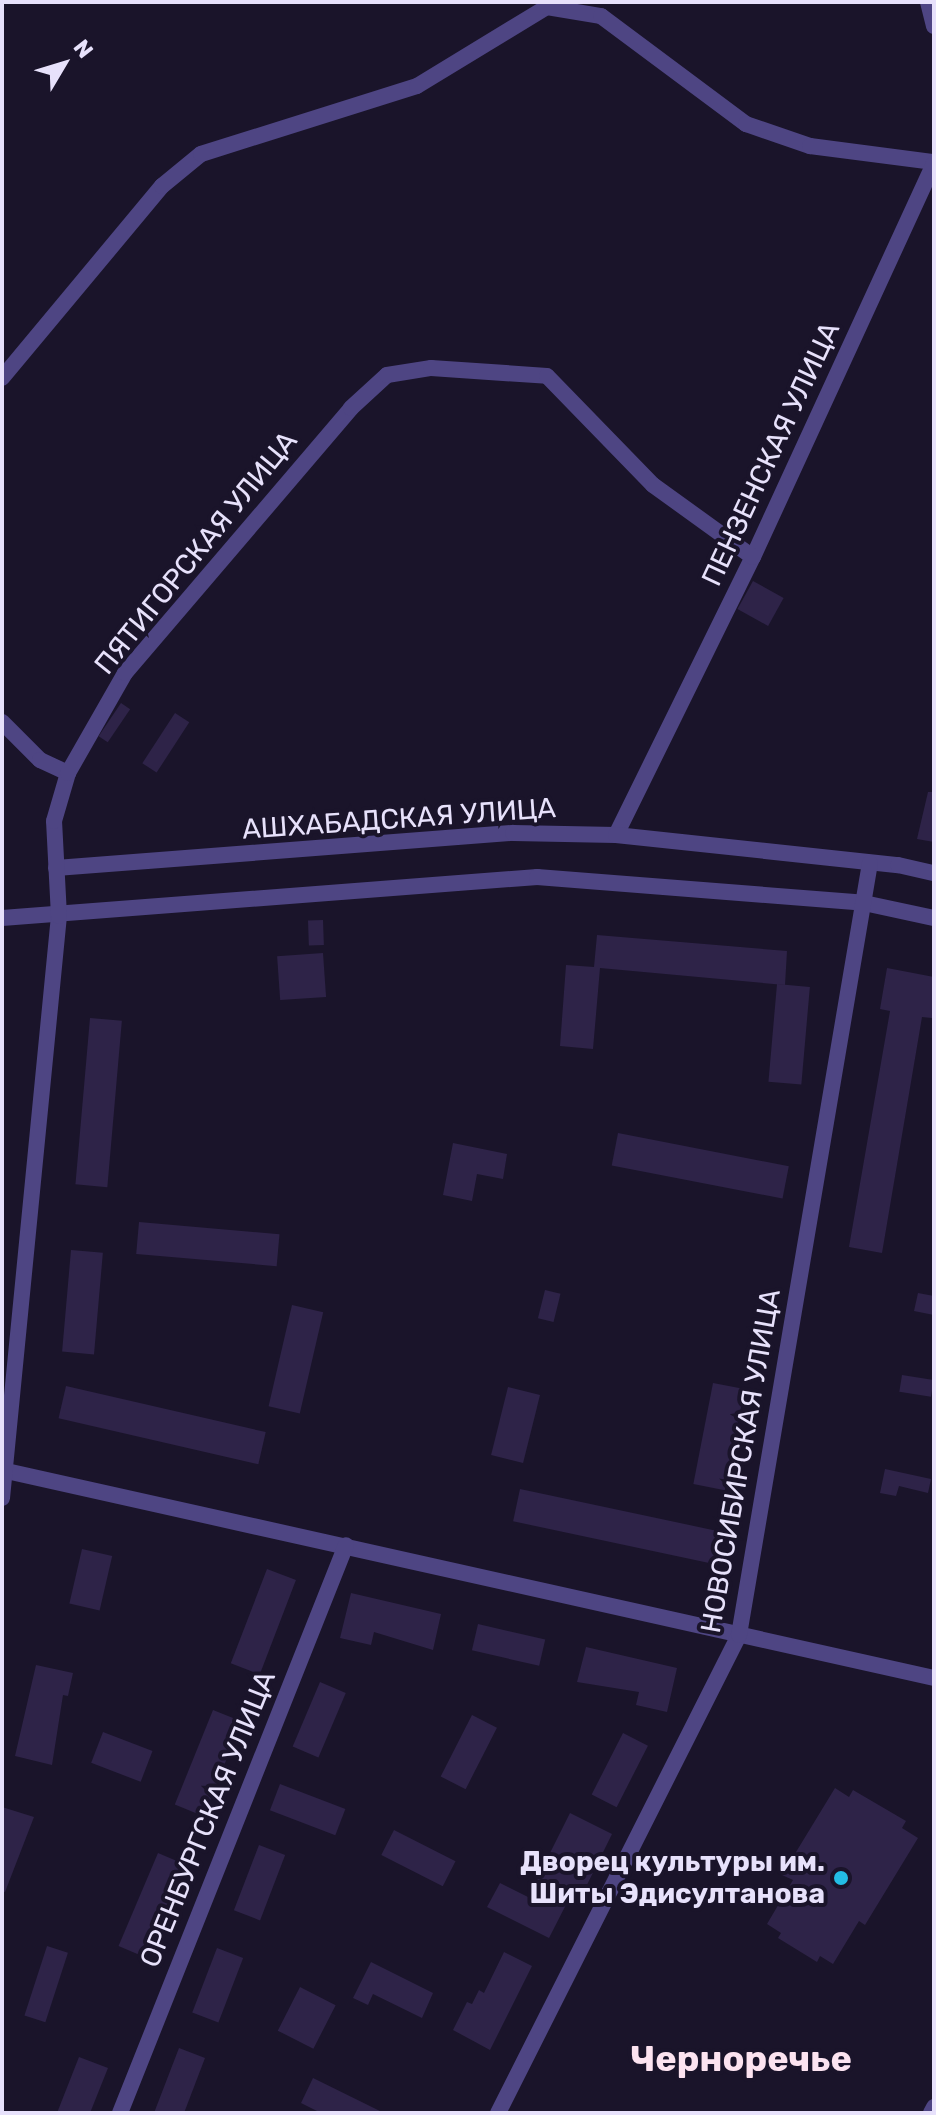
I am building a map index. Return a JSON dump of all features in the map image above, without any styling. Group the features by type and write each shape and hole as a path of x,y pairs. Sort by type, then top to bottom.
{"street":[{"path":"928,2 934,26"},
{"path":"2,378 162,186 201,154 417,86 547,7 601,16 746,124 810,146 934,163"},
{"name":"ПЕНЗЕНСКАЯ УЛИЦА","path":"616,835 753,557 934,163"},
{"name":"ПЯТИГОРСКАЯ УЛИЦА","path":"2,1498 59,916 54,821 68,773 125,673 351,408 387,375 431,368 547,376 653,485 753,557"},
{"path":"2,722 40,760 68,773"},
{"name":"АШХАБАДСКАЯ УЛИЦА","path":"56,868 513,833 616,835 934,873"},
{"name":"НОВОСИБИРСКАЯ УЛИЦА","path":"498,2113 739,1635 870,863"},
{"path":"2,918 537,877 864,903 934,918"},
{"path":"4,1470 934,1678"},
{"name":"ОРЕНБУРГСКАЯ УЛИЦА","path":"120,2113 346,1545"},
{"path":"931,2113 934,2107"}],"building":[{"path":"753,581 784,598 768,626 737,609"},
{"path":"121,703 130,709 108,742 99,736"},
{"path":"175,713 189,722 157,773 142,763"},
{"path":"928,792 934,792 934,842 917,839"},
{"path":"323,920 324,945 309,946 308,921"},
{"path":"597,935 787,951 785,985 600,968 593,1049 560,1046 566,965 594,967"},
{"path":"323,953 326,997 280,1000 277,956"},
{"path":"887,968 934,977 934,1010 932,1018 922,1017 882,1253 849,1247 890,1011 880,1009"},
{"path":"777,984 810,987 801,1085 768,1082"},
{"path":"90,1018 122,1021 107,1187 75,1184"},
{"path":"618,1133 789,1166 783,1199 612,1165"},
{"path":"453,1143 507,1154 503,1179 477,1174 472,1201 443,1195"},
{"path":"139,1222 279,1234 277,1266 136,1254"},
{"path":"71,1250 103,1253 94,1354 62,1352"},
{"path":"545,1290 561,1294 554,1322 538,1318"},
{"path":"918,1293 934,1296 934,1315 914,1311"},
{"path":"292,1305 323,1312 300,1414 269,1406"},
{"path":"902,1375 934,1380 931,1397 899,1392"},
{"path":"713,1383 744,1389 725,1490 693,1484"},
{"path":"66,1386 266,1432 258,1464 59,1418"},
{"path":"508,1387 540,1395 523,1463 491,1455"},
{"path":"885,1469 931,1479 928,1493 899,1486 896,1496 880,1493"},
{"path":"520,1489 720,1531 713,1564 513,1521"},
{"path":"82,1549 112,1556 100,1611 69,1604"},
{"path":"267,1569 296,1580 260,1674 231,1663"},
{"path":"351,1593 441,1614 433,1650 374,1632 371,1645 340,1638"},
{"path":"478,1624 545,1640 539,1666 472,1650"},
{"path":"586,1647 677,1668 667,1712 636,1705 639,1692 577,1682"},
{"path":"36,1665 73,1673 68,1696 63,1695 52,1765 15,1756"},
{"path":"320,1682 346,1693 318,1757 293,1746"},
{"path":"213,1710 242,1722 204,1816 175,1805"},
{"path":"472,1715 497,1728 466,1789 441,1776"},
{"path":"103,1732 152,1751 141,1782 91,1763"},
{"path":"623,1733 648,1746 617,1807 592,1794"},
{"path":"280,1784 345,1809 335,1835 270,1810"},
{"name":"Дворец культуры им. Шиты Эдисултанова","path":"835,1788 849,1797 853,1790 906,1821 902,1828 918,1838 865,1925 859,1921 833,1964 820,1956 817,1962 778,1938 781,1933 767,1924 793,1880 782,1875"},
{"path":"2,1807 34,1817 5,1892 2,1891"},
{"path":"570,1813 612,1834 582,1895 573,1891 549,1938 487,1907 500,1883 528,1897"},
{"path":"394,1830 455,1861 443,1886 381,1855"},
{"path":"259,1845 285,1855 260,1920 234,1910"},
{"path":"158,1853 186,1865 146,1958 119,1946"},
{"path":"47,1946 68,1953 45,2022 24,2015"},
{"path":"217,1948 243,1958 218,2022 192,2012"},
{"path":"504,1952 532,1966 490,2050 453,2030 467,2002 472,2004 479,1990 484,1993"},
{"path":"371,1962 433,1993 422,2018 373,1994 368,2005 353,1998"},
{"path":"300,1987 336,2005 313,2049 278,2031"},
{"path":"179,2048 205,2058 184,2113 154,2113"},
{"path":"79,2057 108,2068 90,2113 57,2113"},
{"path":"313,2078 384,2113 321,2113 301,2103"}],"place":[{"name":"Дворец культуры им. Шиты Эдисултанова","path":"841,1878"}],"district":[{"name":"Черноречье","path":"741,2059"}]}
